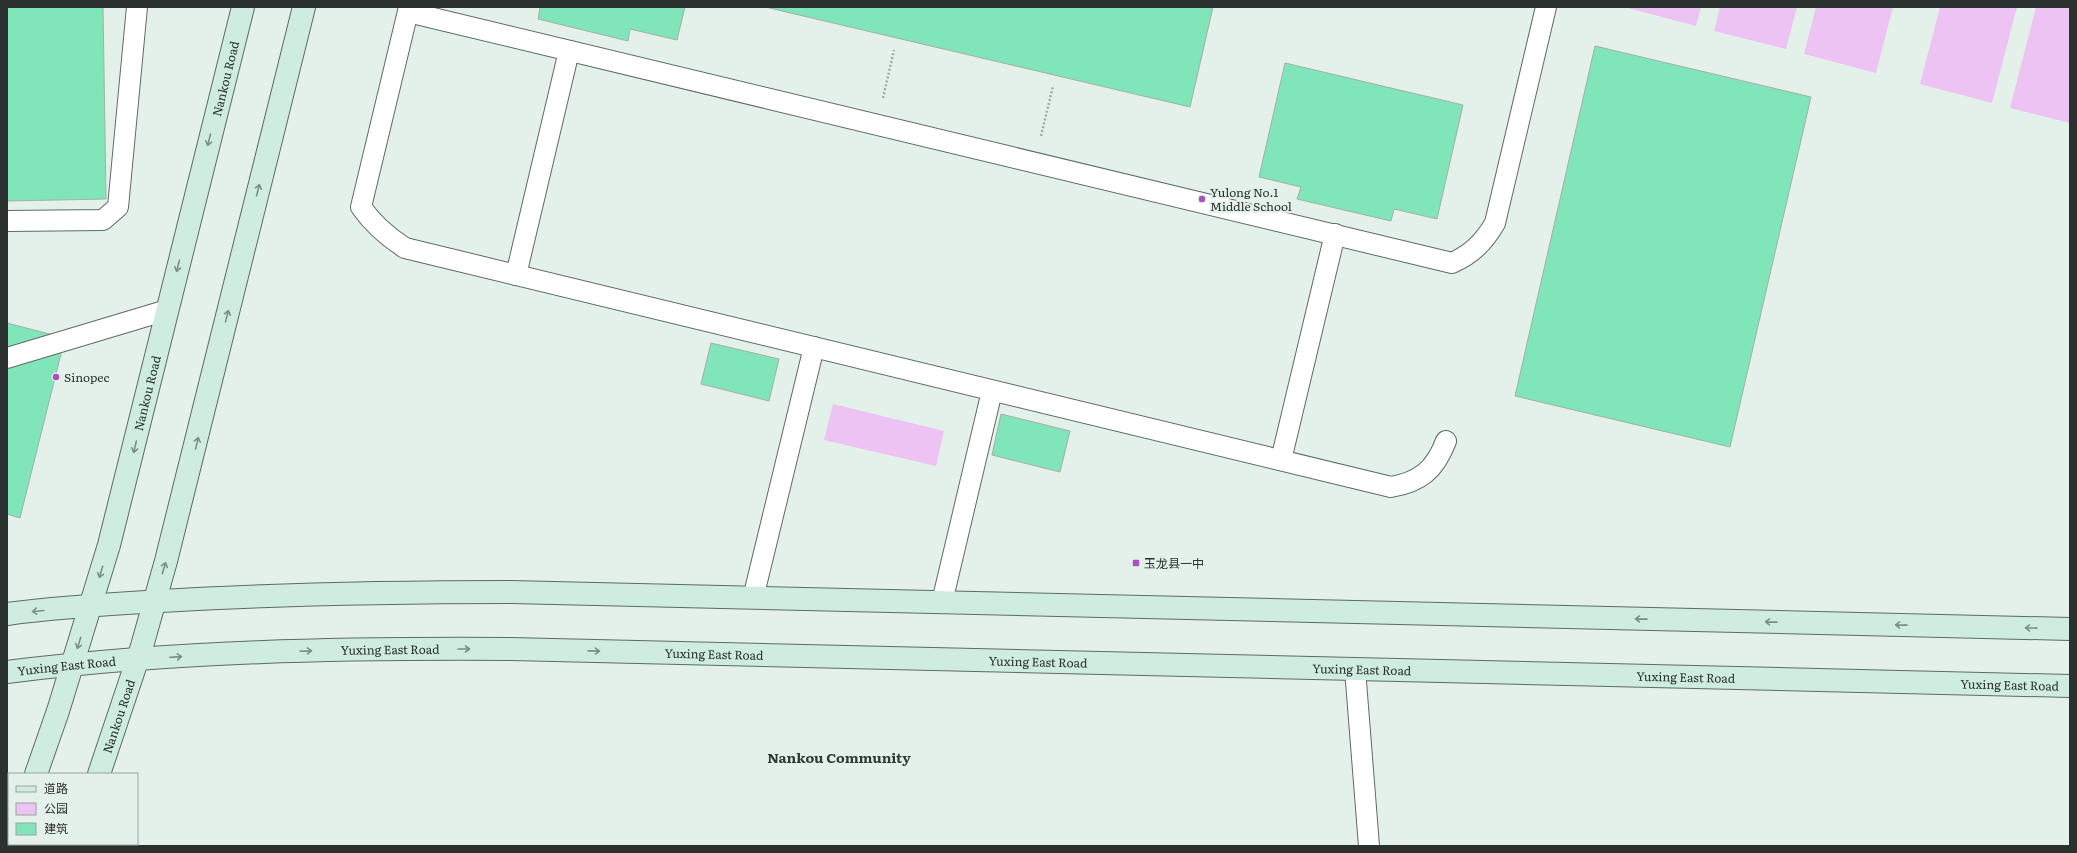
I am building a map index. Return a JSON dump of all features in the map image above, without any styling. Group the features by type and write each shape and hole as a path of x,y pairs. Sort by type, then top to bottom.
{"main road":[{"name":"Nankou Road","path":"36,773 110,545 243,7"},
{"name":"Nankou Road","path":"99,773 155,601 192,464 214,368 304,7"},
{"path":"7,614 90,606 234,596 373,592 511,592 2070,629"},
{"name":"Yuxing East Road","path":"7,672 137,659 237,653 374,648 510,649 2070,686"}],"lane":[{"path":"7,221 103,220 118,207 137,7"},
{"path":"1446,441 1437,461 1421,477 1406,484 1391,487 405,248 391,239 369,218 362,207 408,9 569,51 1452,263 1476,250 1487,237 1494,222 1546,7"},
{"path":"516,275 569,51"},
{"path":"1281,460 1335,234"},
{"path":"7,358 167,310"},
{"path":"753,598 814,347"},
{"path":"942,602 992,391"},
{"path":"1355,669 1369,846"}],"green space":[{"path":"1624,7 1701,7 1696,26"},
{"path":"1720,7 1797,7 1786,49 1714,31"},
{"path":"1816,7 1893,7 1876,73 1804,54"},
{"path":"1940,7 2017,7 1992,103 1920,84"},
{"path":"2036,7 2070,7 2070,123 2010,108"},
{"path":"833,404 944,431 936,466 824,440"}],"building":[{"path":"7,7 103,7 106,199 7,201"},
{"path":"538,7 685,7 677,40 630,29 628,41 538,19 540,8"},
{"path":"765,7 1213,7 1190,107"},
{"path":"1595,46 1811,97 1730,447 1515,396"},
{"path":"1285,63 1463,105 1437,219 1394,209 1391,221 1297,199 1301,187 1259,177"},
{"path":"7,323 65,338 20,518 7,514"},
{"path":"711,343 779,359 769,401 701,384"},
{"path":"1001,414 1070,431 1060,472 992,455"}],"place":[{"name":"Yulong No.1 Middle School","path":"1202,199"},
{"name":"Sinopec","path":"56,377"},
{"name":"玉龙县一中","path":"1136,563"}],"district":[{"name":"Nankou Community","path":"839,757"}]}
